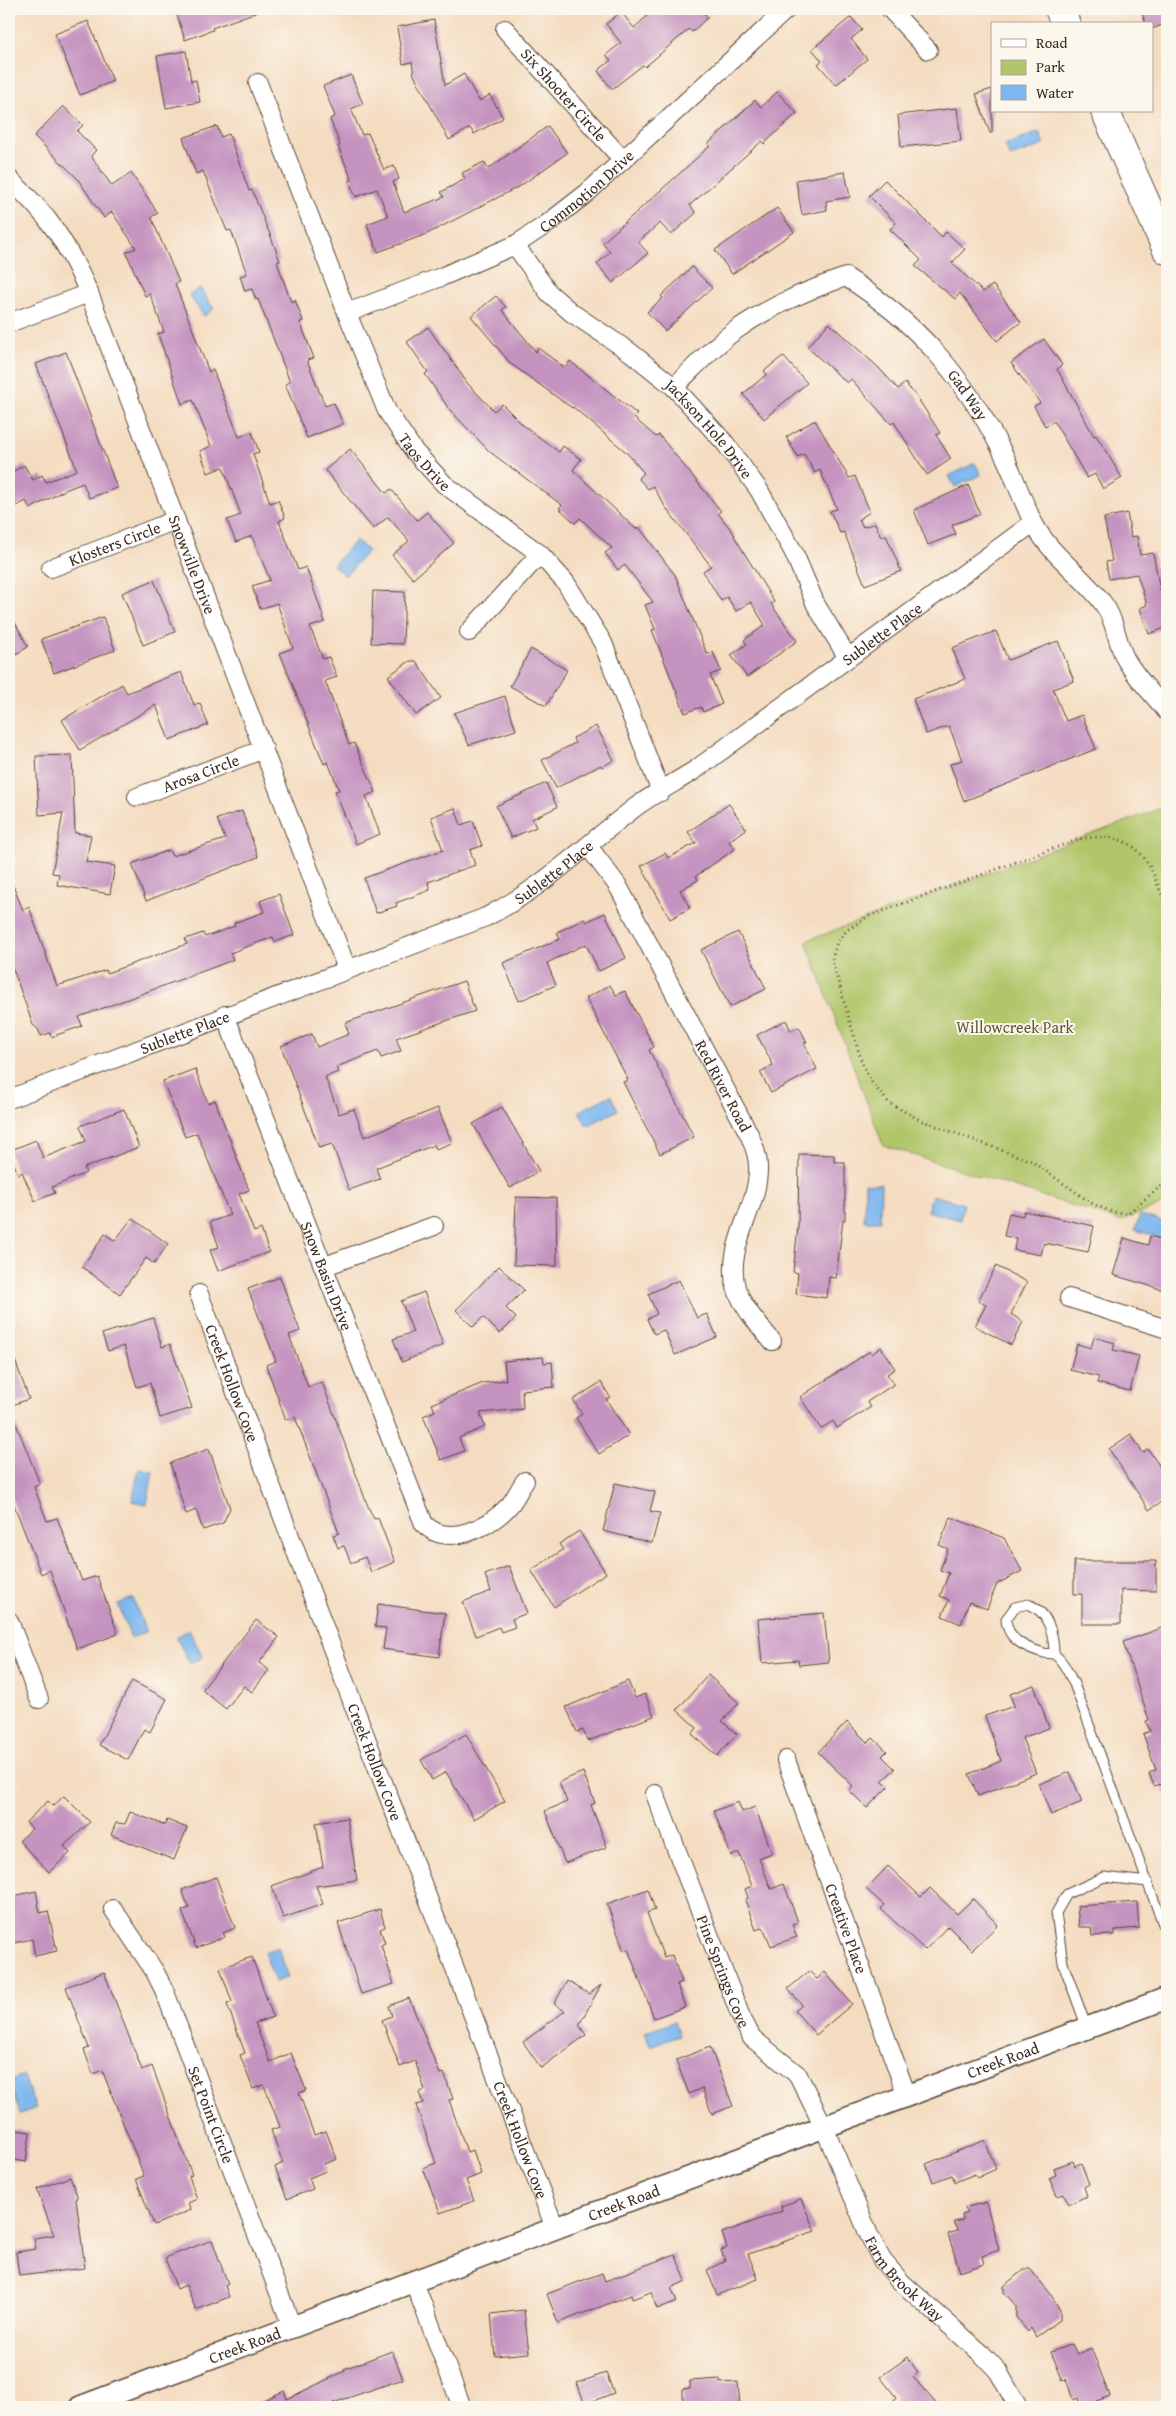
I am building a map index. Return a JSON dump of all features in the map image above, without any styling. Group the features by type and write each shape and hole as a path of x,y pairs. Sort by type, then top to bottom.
{"main road":[{"path":"1059,9 1065,22"},
{"path":"1106,112 1167,250"}],"street":[{"name":"Commotion Drive","path":"347,313 441,277 515,245 547,224 623,160 787,9"},
{"path":"890,9 928,50"},
{"name":"Six Shooter Circle","path":"505,29 623,160"},
{"name":"Taos Drive","path":"258,83 387,411 414,451 444,484 540,554 566,583 604,643 661,792"},
{"name":"Snowville Drive","path":"9,179 36,203 58,232 75,260 90,292 347,969"},
{"name":"Jackson Hole Drive","path":"515,245 549,293 572,313 630,352 674,387 725,443 759,490 794,553 816,605 848,658"},
{"name":"Gad Way","path":"674,387 735,330 773,307 809,289 846,277 877,297 912,327 948,364 976,403 1002,450 1034,524 1060,558 1102,602 1109,613 1125,659 1167,712"},
{"path":"9,323 90,292"},
{"name":"Klosters Circle","path":"51,568 176,520"},
{"name":"Sublette Place","path":"9,1097 486,917 517,901 638,806 695,770 1034,524"},
{"path":"469,632 540,554"},
{"name":"Arosa Circle","path":"137,797 264,749"},
{"name":"Red River Road","path":"588,846 618,886 749,1134 755,1150 758,1170 756,1189 735,1255 734,1272 736,1287 749,1313 772,1341"},
{"name":"Snow Basin Drive","path":"225,1015 424,1524 435,1533 447,1536 462,1534 484,1525 508,1507 525,1480"},
{"path":"324,1266 434,1226"},
{"name":"Creek Hollow Cove","path":"199,1294 365,1734 555,2228"},
{"path":"1069,1298 1167,1329"},
{"path":"9,1621 39,1699"},
{"name":"Creative Place","path":"786,1760 907,2096"},
{"name":"Pine Springs Cove","path":"655,1794 740,2017 752,2038 798,2074 824,2127"},
{"name":"Set Point Circle","path":"113,1909 155,1972 165,1992 292,2327"},
{"name":"Creek Road","path":"80,2407 1167,1998"},
{"name":"Farm Brook Way","path":"824,2127 869,2235 882,2260 901,2282 982,2354 998,2371 1018,2407"},
{"path":"414,2282 462,2407"}],"lane":[{"path":"1054,1654 1034,1650 1019,1643 1014,1638 1009,1631 1006,1619 1015,1607 1028,1604 1041,1612 1052,1632 1054,1654 1062,1663 1074,1684 1167,1934"},
{"path":"1087,2028 1063,1963 1056,1913 1067,1894 1104,1877 1148,1882"}],"path":[{"path":"1167,902 1150,866 1139,852 1120,838 1099,836 1079,839 869,916 847,930 837,942 832,960 862,1063 872,1083 889,1103 920,1120 1031,1161 1093,1204 1112,1212 1128,1213 1167,1181"}],"green space":[{"name":"Willowcreek Park","path":"1167,806 1167,1203 1120,1221 883,1145 806,941"}],"water":[{"path":"1039,132 1044,145 1010,157 1005,145"},
{"path":"200,288 214,309 204,316 189,295"},
{"path":"975,463 981,475 955,487 949,476"},
{"path":"356,540 368,551 345,576 333,565"},
{"path":"611,1095 618,1110 587,1126 579,1111"},
{"path":"865,1183 881,1184 880,1221 864,1221"},
{"path":"932,1195 964,1204 960,1220 927,1211"},
{"path":"1140,1215 1167,1223 1167,1240 1135,1230"},
{"path":"139,1469 153,1472 147,1504 132,1501"},
{"path":"133,1598 146,1632 131,1638 118,1604"},
{"path":"189,1630 203,1657 190,1664 176,1637"},
{"path":"278,1947 288,1977 275,1982 264,1952"},
{"path":"674,2022 679,2035 650,2046 645,2032"},
{"path":"23,2075 36,2108 20,2114 9,2081"}],"building":[{"path":"175,9 258,9 259,11 185,40"},
{"path":"655,9 700,9 708,17 692,32 689,29 645,67 643,65 612,89 598,71 611,60 606,55 621,43 606,24 621,12 634,28"},
{"path":"1140,9 1167,9 1167,23 1154,28 1154,22 1145,22"},
{"path":"851,17 862,30 851,39 867,59 836,85 818,64 822,61 812,49"},
{"path":"434,20 445,85 464,74 479,101 490,95 503,118 474,134 470,128 449,140 414,75 412,62 403,64 397,27"},
{"path":"88,21 113,81 80,95 55,34"},
{"path":"186,51 191,81 196,80 200,102 166,108 157,56"},
{"path":"351,75 363,104 351,109 362,135 368,133 384,170 394,166 399,179 393,182 404,212 444,197 441,192 465,179 462,173 484,162 488,169 548,126 567,153 520,186 427,234 378,252 367,224 388,216 377,189 356,197 349,181 352,180 338,146 340,145 330,119 335,116 323,86"},
{"path":"991,89 992,133 990,133 976,94"},
{"path":"777,92 797,113 764,144 762,141 690,205 696,213 671,235 660,223 638,242 648,253 613,283 597,264 610,252 602,243 710,146 708,144 755,100 761,107"},
{"path":"63,106 83,125 77,131 96,150 91,156 112,186 131,173 158,213 151,217 179,282 175,284 209,372 213,370 239,437 252,432 259,452 253,454 270,503 278,500 285,518 279,521 298,570 306,567 325,622 310,627 323,659 329,657 337,677 325,681 349,745 354,743 376,792 366,796 380,834 356,844 335,791 339,790 328,762 324,764 280,653 293,648 277,603 260,609 252,586 270,580 252,536 236,542 227,520 241,515 223,467 208,473 200,451 211,446 193,400 182,404 158,334 164,332 150,294 145,296 126,252 136,248 112,212 104,218 77,178 34,136"},
{"path":"957,108 961,141 901,147 898,115"},
{"path":"217,126 221,137 229,134 249,191 252,190 271,237 280,261 277,262 291,302 295,300 303,321 300,322 314,358 307,360 325,406 334,403 343,424 307,438 285,384 290,382 258,299 256,300 252,289 245,291 240,276 247,274 231,230 227,231 203,171 196,174 183,138"},
{"path":"845,172 850,197 826,201 827,210 802,215 796,180"},
{"path":"885,180 942,237 946,232 965,249 952,263 983,292 993,285 1021,322 997,341 960,293 955,299 915,266 921,260 890,229 896,223 869,196"},
{"path":"777,208 794,232 732,274 715,250"},
{"path":"692,267 712,288 665,331 647,312"},
{"path":"496,296 506,307 502,310 536,352 538,348 565,368 570,361 637,414 634,418 656,437 659,435 721,511 718,513 735,535 774,602 771,604 797,641 747,677 731,655 747,644 744,640 765,625 751,602 736,611 727,597 721,601 703,571 711,566 666,508 653,486 648,489 638,478 644,473 626,452 573,407 511,364 471,316"},
{"path":"829,323 879,368 898,389 905,383 917,397 940,433 936,435 951,459 927,475 894,422 891,424 851,379 847,383 807,347"},
{"path":"428,327 468,384 494,411 502,404 523,425 559,452 563,446 581,459 573,470 636,529 639,527 675,575 707,654 713,652 721,671 710,675 722,704 703,712 701,707 685,713 652,630 655,629 645,605 653,602 625,565 618,570 605,553 612,548 580,518 575,523 559,508 562,505 490,452 449,409 425,374 428,372 407,342"},
{"path":"1044,339 1062,365 1057,369 1094,436 1096,435 1122,478 1103,489 1095,474 1087,478 1054,421 1045,426 1034,406 1040,403 1011,363"},
{"path":"66,352 117,488 89,498 83,483 65,490 30,509 26,501 9,510 9,474 24,465 33,480 42,475 46,482 77,470 36,364"},
{"path":"783,356 807,383 764,419 743,394 767,374 764,371"},
{"path":"815,420 849,478 855,476 870,512 859,519 863,527 875,523 881,537 886,535 901,571 865,585 844,532 840,533 830,511 837,509 820,470 815,473 804,454 798,457 786,437"},
{"path":"350,449 386,493 391,489 417,520 427,512 454,543 413,579 392,555 409,541 388,517 373,529 325,470"},
{"path":"968,485 980,514 952,525 956,534 928,545 914,510"},
{"path":"1127,513 1131,537 1137,536 1140,555 1153,553 1160,590 1167,588 1167,627 1149,634 1140,608 1147,605 1137,574 1109,579 1106,562 1112,561 1104,518"},
{"path":"154,580 175,632 143,645 122,593"},
{"path":"373,591 405,592 403,644 371,643"},
{"path":"9,611 28,647 9,658"},
{"path":"103,617 115,650 54,673 41,639"},
{"path":"996,631 1008,660 1058,641 1074,681 1053,689 1066,721 1082,715 1096,749 964,801 950,764 962,760 949,726 926,734 913,699 965,679 952,648"},
{"path":"531,649 567,670 546,706 510,686"},
{"path":"410,661 416,661 441,698 416,715 388,676"},
{"path":"181,672 194,705 200,703 208,725 169,740 156,705 80,750 62,720 122,684 127,693"},
{"path":"505,696 516,730 469,745 454,713"},
{"path":"596,726 614,760 556,788 542,760 575,743 573,738"},
{"path":"72,755 75,833 91,835 86,862 115,866 110,894 57,885 59,874 52,873 63,813 39,815 36,756"},
{"path":"546,783 557,807 532,819 536,827 511,838 496,806"},
{"path":"729,804 746,829 729,841 735,849 696,876 698,880 680,890 690,908 670,919 641,866 665,853 668,858 696,843 688,832"},
{"path":"455,808 461,825 473,821 482,846 470,850 475,865 428,882 430,890 396,903 397,906 376,913 364,878 443,850 431,817"},
{"path":"242,811 258,857 146,901 132,864 169,850 172,856 225,839 217,819"},
{"path":"9,876 23,910 29,907 57,986 106,970 107,973 187,944 185,939 203,933 205,937 235,926 234,923 264,912 260,901 279,894 294,935 275,942 273,937 230,953 233,960 79,1017 82,1026 51,1037 50,1033 41,1036 38,1029 33,1025 9,958"},
{"path":"605,913 626,958 599,971 586,944 547,963 556,985 519,1001 503,963 560,939 557,932 585,919 586,922"},
{"path":"738,932 766,989 730,1007 701,950"},
{"path":"464,981 475,1011 396,1038 401,1051 381,1058 378,1051 336,1067 338,1072 325,1077 339,1114 354,1109 364,1137 438,1108 452,1143 436,1149 434,1145 376,1168 380,1179 349,1190 332,1144 319,1148 281,1046 312,1034 317,1047 349,1034 345,1023"},
{"path":"610,985 616,995 625,991 654,1047 649,1050 694,1137 660,1154 623,1082 628,1080 586,998"},
{"path":"786,1020 791,1031 799,1027 807,1042 804,1043 817,1069 771,1093 760,1072 773,1065 757,1035"},
{"path":"195,1069 208,1103 215,1100 249,1190 239,1194 254,1232 261,1229 269,1252 218,1271 210,1250 219,1247 210,1222 230,1215 197,1133 185,1137 163,1081"},
{"path":"502,1107 539,1171 510,1188 473,1124"},
{"path":"124,1109 139,1147 84,1168 86,1173 52,1187 55,1193 35,1201 22,1172 18,1174 9,1151 36,1140 43,1158 86,1141 80,1126"},
{"path":"799,1154 834,1155 834,1162 845,1162 845,1220 843,1220 836,1278 829,1277 827,1298 796,1294 798,1273 793,1272 798,1227"},
{"path":"516,1197 556,1198 557,1266 514,1265"},
{"path":"1024,1211 1094,1226 1088,1252 1044,1243 1041,1255 1014,1250 1016,1238 1004,1236 1009,1213 1023,1216"},
{"path":"132,1218 168,1244 154,1264 146,1258 120,1294 82,1267 105,1234 115,1241"},
{"path":"1150,1236 1167,1241 1167,1291 1113,1275 1124,1238 1148,1245"},
{"path":"499,1266 524,1290 506,1308 516,1318 500,1334 483,1317 473,1327 456,1310"},
{"path":"996,1266 1027,1282 1011,1314 1023,1322 1011,1345 975,1326 986,1305 978,1301"},
{"path":"280,1277 300,1331 289,1335 308,1387 322,1382 367,1504 374,1519 378,1518 395,1562 371,1572 365,1557 351,1563 344,1546 338,1548 333,1535 339,1533 295,1417 286,1420 266,1365 276,1361 248,1289"},
{"path":"679,1280 697,1318 707,1314 717,1337 675,1355 664,1330 654,1334 647,1319 657,1314 648,1294"},
{"path":"424,1292 443,1345 402,1362 393,1339 413,1332 401,1301"},
{"path":"153,1318 162,1347 170,1344 192,1408 160,1418 150,1383 137,1387 124,1346 108,1351 102,1334"},
{"path":"1094,1337 1115,1343 1113,1350 1139,1356 1130,1391 1097,1383 1099,1377 1070,1370 1077,1344 1091,1348"},
{"path":"881,1347 895,1369 887,1374 894,1384 867,1402 871,1407 837,1428 833,1421 821,1429 800,1397 870,1351 872,1354"},
{"path":"11,1349 29,1399 9,1406 9,1350"},
{"path":"543,1357 544,1363 552,1362 554,1387 522,1390 523,1409 480,1413 485,1427 459,1438 464,1451 441,1460 423,1416 435,1411 432,1404 483,1383 506,1380 504,1361"},
{"path":"601,1382 610,1397 606,1399 629,1435 599,1454 576,1418 582,1414 573,1400"},
{"path":"9,1406 40,1484 34,1487 47,1521 57,1518 82,1581 97,1576 118,1634 77,1649 50,1570 41,1574 9,1492"},
{"path":"1131,1434 1143,1453 1148,1449 1167,1477 1167,1498 1149,1510 1109,1449"},
{"path":"209,1449 230,1508 223,1523 203,1530 196,1510 186,1514 170,1463"},
{"path":"615,1483 655,1492 650,1511 660,1513 652,1543 603,1531"},
{"path":"951,1517 1004,1538 1022,1571 997,1584 987,1609 969,1602 961,1624 942,1616 949,1600 940,1596 949,1573 940,1570 948,1549 939,1545"},
{"path":"579,1531 606,1573 554,1607 531,1570 563,1550 559,1544"},
{"path":"1074,1561 1156,1561 1156,1591 1121,1590 1121,1624 1082,1624 1082,1594 1074,1594"},
{"path":"509,1566 527,1613 512,1619 515,1627 501,1632 499,1627 476,1636 463,1602 491,1591 485,1575"},
{"path":"378,1604 445,1613 439,1657 383,1649 386,1628 375,1627"},
{"path":"824,1613 829,1662 799,1665 798,1660 762,1663 758,1619"},
{"path":"256,1620 279,1637 259,1663 269,1670 252,1692 244,1686 226,1709 202,1690"},
{"path":"1167,1626 1166,1795 1161,1784 1154,1786 1149,1773 1156,1770 1143,1734 1150,1731 1146,1721 1149,1720 1123,1642"},
{"path":"708,1675 739,1703 722,1721 737,1734 717,1756 692,1734 697,1728 677,1710"},
{"path":"132,1681 167,1699 150,1732 144,1729 128,1760 99,1745"},
{"path":"628,1681 635,1698 645,1694 654,1716 588,1741 583,1730 577,1732 566,1707"},
{"path":"1034,1685 1049,1728 1022,1738 1036,1773 978,1796 969,1774 1001,1761 985,1716 1014,1706 1010,1694"},
{"path":"847,1722 868,1743 873,1738 887,1751 882,1756 895,1769 882,1781 888,1787 867,1808 849,1790 853,1786 818,1752"},
{"path":"466,1734 505,1801 474,1819 446,1772 432,1780 421,1760"},
{"path":"583,1772 595,1803 591,1805 607,1847 565,1863 545,1811 567,1802 559,1782"},
{"path":"1070,1772 1082,1802 1051,1815 1039,1784"},
{"path":"64,1796 90,1822 64,1846 70,1853 49,1872 19,1841 32,1829 26,1822 48,1801 53,1806"},
{"path":"738,1802 742,1812 755,1807 772,1853 759,1858 771,1889 784,1884 798,1922 792,1924 797,1937 771,1946 763,1927 756,1930 745,1900 748,1898 745,1889 752,1886 739,1853 731,1856 714,1811"},
{"path":"130,1812 165,1825 167,1820 187,1828 174,1860 111,1835 116,1823 125,1824"},
{"path":"347,1818 357,1880 316,1886 323,1904 283,1918 272,1886 323,1867 316,1823"},
{"path":"888,1866 921,1897 930,1888 957,1914 973,1899 998,1925 972,1950 948,1926 925,1950 881,1909 884,1905 866,1889"},
{"path":"216,1877 235,1928 223,1933 225,1937 196,1948 182,1911 189,1908 182,1890"},
{"path":"648,1889 655,1910 647,1913 664,1958 672,1955 682,1982 677,1984 685,2007 654,2018 628,1949 624,1951 607,1904"},
{"path":"36,1891 40,1913 48,1911 57,1951 35,1956 32,1939 9,1944 9,1897"},
{"path":"1137,1902 1139,1928 1114,1930 1114,1935 1092,1936 1091,1927 1079,1927 1077,1906"},
{"path":"380,1909 385,1927 380,1929 385,1943 381,1945 394,1984 361,1994 338,1923"},
{"path":"252,1957 273,2017 255,2023 270,2062 291,2053 306,2090 299,2093 314,2135 326,2131 337,2159 324,2164 326,2171 309,2178 313,2189 287,2199 275,2167 283,2163 271,2130 280,2127 264,2085 253,2089 240,2055 245,2053 227,2004 232,2002 220,1968"},
{"path":"809,1971 817,1979 825,1972 852,2004 816,2035 795,2011 802,2005 788,1989"},
{"path":"104,1972 142,2070 152,2066 192,2175 189,2176 197,2199 188,2203 191,2210 154,2225 136,2179 144,2176 102,2070 93,2074 84,2050 89,2048 66,1987"},
{"path":"567,1981 589,1994 601,1985 579,2025 586,2035 541,2068 523,2042 565,2011 554,2004"},
{"path":"409,1998 440,2074 444,2073 453,2099 449,2100 467,2152 473,2150 481,2174 466,2180 474,2201 440,2213 423,2168 436,2163 416,2105 423,2103 419,2093 425,2090 415,2061 400,2067 382,2020 392,2016 389,2006"},
{"path":"710,2047 733,2106 712,2114 702,2088 689,2094 676,2060"},
{"path":"9,2129 30,2132 26,2162 9,2159"},
{"path":"985,2140 996,2169 977,2178 975,2174 955,2182 952,2175 933,2182 926,2164"},
{"path":"1073,2161 1075,2166 1081,2163 1089,2184 1084,2187 1087,2196 1069,2204 1064,2194 1057,2196 1049,2178 1056,2175 1054,2168"},
{"path":"70,2177 78,2198 76,2199 85,2268 19,2276 16,2252 36,2249 34,2238 54,2235 37,2189"},
{"path":"801,2199 815,2231 748,2254 758,2279 717,2295 707,2270 725,2261 721,2250 727,2248 722,2233 782,2211 781,2206"},
{"path":"986,2202 999,2250 982,2256 984,2264 960,2272 948,2234 957,2231 954,2222 963,2220 962,2215 967,2213 965,2208"},
{"path":"212,2240 228,2284 225,2286 229,2297 196,2310 186,2285 177,2289 165,2258"},
{"path":"675,2254 686,2281 671,2288 677,2301 657,2309 651,2292 632,2299 631,2295 558,2323 547,2294 602,2273 605,2281"},
{"path":"1024,2269 1030,2269 1050,2293 1060,2310 1060,2320 1036,2337 1031,2328 1028,2332 1016,2317 1016,2306 1004,2292 1004,2286"},
{"path":"524,2310 529,2353 495,2356 491,2314"},
{"path":"1072,2344 1077,2354 1091,2348 1110,2396 1096,2401 1098,2404 1081,2407 1078,2398 1073,2400 1066,2379 1063,2381 1051,2352"},
{"path":"392,2351 403,2379 333,2403 335,2407 248,2407 284,2391 287,2399 345,2371 344,2369"},
{"path":"908,2357 918,2373 913,2377 939,2407 899,2407 894,2400 896,2397 880,2377"},
{"path":"606,2373 614,2393 585,2404 577,2383"},
{"path":"720,2379 720,2383 738,2382 740,2407 683,2407 683,2389 690,2388 690,2381"}]}
